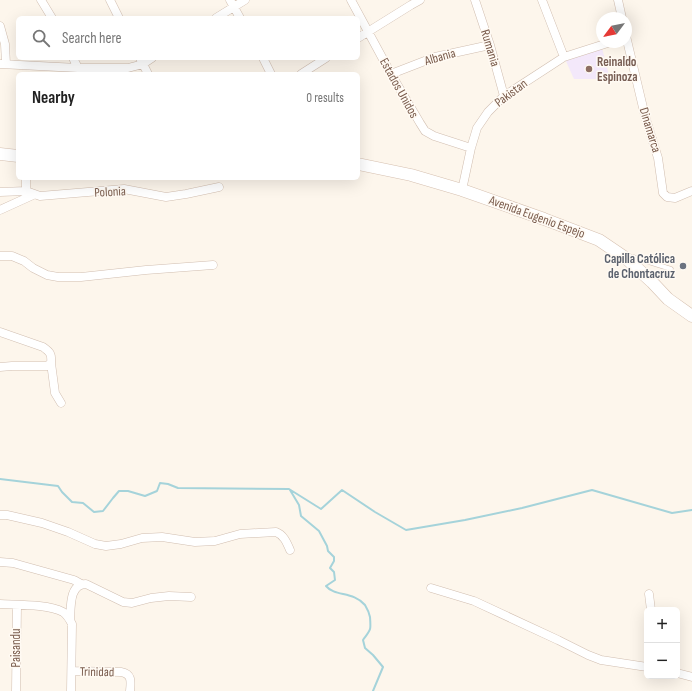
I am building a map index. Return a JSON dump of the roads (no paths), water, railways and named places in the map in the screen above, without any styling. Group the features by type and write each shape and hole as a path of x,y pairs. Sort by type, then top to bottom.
{"main road":[{"path":"0,154 16,156"},
{"name":"Avenida Eugenio Espejo","path":"360,164 411,175 462,190 589,236 627,258 668,299 692,316"}],"street":[{"path":"41,0 51,16"},
{"path":"110,0 118,16"},
{"path":"218,16 232,3 244,0"},
{"name":"Estados Unidos","path":"351,0 360,16"},
{"path":"360,37 410,2 420,0"},
{"name":"Rumania","path":"475,0 490,45 504,96"},
{"path":"542,0 564,57"},
{"path":"618,0 621,12"},
{"path":"232,3 239,16"},
{"name":"Estados Unidos","path":"360,16 391,74 425,131 434,136 471,148"},
{"path":"0,26 5,44 3,64 79,71 128,68 142,61 147,72"},
{"name":"Albania","path":"391,74 435,57 490,45"},
{"name":"Pakistan","path":"462,190 477,128 488,112 504,96 564,57 596,47"},
{"name":"Dinamarca","path":"629,48 645,116 658,158 663,193 667,198 675,198 692,191"},
{"path":"74,60 79,71"},
{"path":"263,60 271,72"},
{"path":"304,72 323,60"},
{"path":"0,210 29,193 26,180"},
{"name":"Polonia","path":"0,192 29,193 40,196 124,189 166,197 220,187"},
{"path":"0,256 12,256 24,261 33,268 47,275 58,277 81,277 213,265"},
{"path":"0,332 43,347 49,352 51,357 55,393 61,403"},
{"path":"0,367 47,366 51,363"},
{"path":"0,515 7,515 42,523 68,532 95,544 106,546 121,544 142,538 162,537 195,542 215,541 240,534 276,532 285,538 290,550"},
{"path":"0,562 13,563 74,580 81,584 86,584 123,602 169,596 191,597"},
{"path":"71,691 71,605 73,594 76,588 81,584"},
{"path":"432,588 474,601 601,660 644,667"},
{"path":"649,594 651,607"},
{"path":"0,604 51,608 64,613 71,622"},
{"name":"Paisandu","path":"16,691 17,605"},
{"name":"Trinidad","path":"72,671 126,673 130,677 131,681 130,691"},
{"path":"680,674 692,677"}],"lane":[{"path":"627,258 633,257 671,268"}],"waterway":[{"path":"0,479 58,486 72,502 83,503 94,512 103,511 119,491 128,491 145,496 157,491 160,483 178,488 289,489 321,509 342,490 406,530 522,508 592,490 672,513 692,510"},
{"path":"290,490 299,505 301,516 319,531 328,551 334,557 334,561 330,568 334,572 335,580 326,586 334,592 355,598 365,605 368,611 370,617 370,628 363,640 365,648 383,667 373,691"}],"place":[{"name":"Reinaldo Espinoza","path":"589,69"},
{"name":"Capilla Católica de Chontacruz","path":"683,266"}]}
